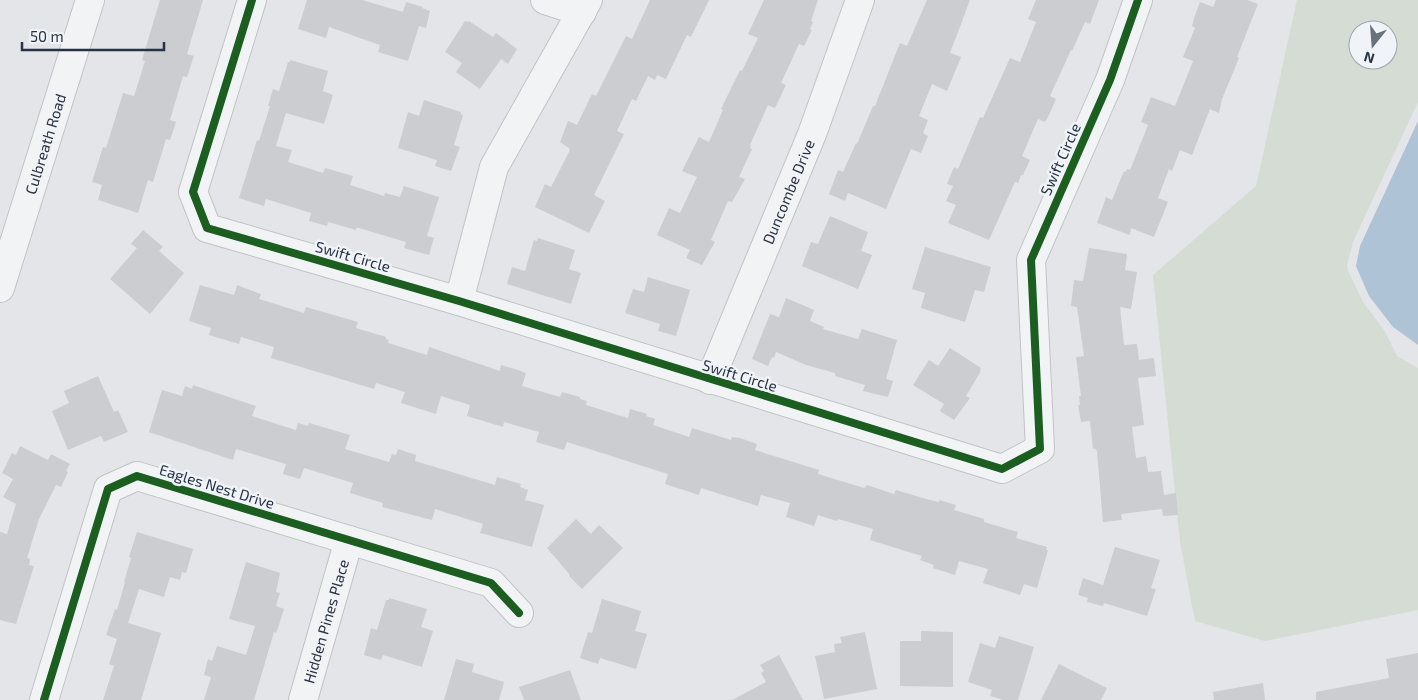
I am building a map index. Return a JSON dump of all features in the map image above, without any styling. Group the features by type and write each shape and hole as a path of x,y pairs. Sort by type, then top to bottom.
{"street":[{"name":"Culbreath Road","path":"0,288 90,0"},
{"name":"Swift Circle","path":"252,0 193,192 207,228 459,301 1002,469 1040,449 1030,260 1110,80 1138,0"},
{"path":"459,301 494,167 585,6 545,0"},
{"name":"Duncombe Drive","path":"710,380 812,134 860,0"},
{"name":"Eagles Nest Drive","path":"44,700 108,489 137,476 491,583 519,613"},
{"name":"Hidden Pines Place","path":"303,700 349,540"}],"shaded area":[{"path":"1297,0 1418,0 1418,102 1353,242 1347,265 1363,302 1384,330 1397,356 1418,368 1418,610 1265,641 1195,621 1180,542 1153,275 1256,186"}],"water":[{"path":"1418,121 1418,345 1393,327 1369,296 1356,266 1360,246"}],"building":[{"path":"160,0 203,0 187,54 194,56 187,77 183,76 170,120 176,122 170,140 166,139 153,182 148,180 138,213 98,200 102,185 92,182 103,147 106,148 123,93 134,96 145,61 142,60"},
{"path":"307,0 362,0 403,12 406,2 430,11 426,28 419,26 408,61 378,52 380,45 329,27 326,38 298,29"},
{"path":"650,0 709,0 691,37 687,35 666,79 657,75 655,80 648,76 636,101 632,99 617,131 624,134 594,195 605,201 589,233 535,207 545,184 551,187 570,150 560,142 568,121 577,125 592,94 596,96 626,36 632,39"},
{"path":"764,0 818,0 811,21 813,22 810,29 812,30 804,46 799,44 781,83 786,85 775,108 768,105 750,145 752,149 739,177 745,179 732,202 728,201 711,240 715,242 702,265 686,258 690,250 657,235 669,208 680,213 697,177 682,171 699,137 709,142 723,110 721,109 758,38 748,34"},
{"path":"927,0 970,0 950,53 961,57 947,91 932,84 919,116 928,120 923,133 928,136 921,153 911,149 886,209 848,193 845,201 829,194 838,170 843,172 873,106 875,106 900,43 907,46"},
{"path":"1036,0 1099,0 1090,24 1085,22 1050,96 1056,99 1049,115 1045,122 1038,119 1022,156 1030,160 1018,183 1015,182 989,240 948,223 956,205 946,201 953,186 947,184 954,167 958,169 980,117 983,118 1010,58 1020,62 1036,22 1028,19"},
{"path":"1216,0 1247,0 1258,4 1237,57 1239,58 1222,99 1219,113 1210,109 1192,155 1180,150 1172,171 1169,169 1158,198 1168,202 1154,237 1131,228 1130,235 1097,223 1106,197 1112,200 1124,171 1130,170 1148,125 1141,122 1151,97 1175,106 1193,61 1183,57 1195,28 1192,26 1200,2 1213,7"},
{"path":"465,21 469,21 493,37 496,33 517,49 508,64 501,59 480,89 456,72 462,63 445,52"},
{"path":"290,60 328,71 323,91 333,95 324,124 286,113 276,146 292,150 288,162 323,173 325,168 353,176 350,185 384,196 385,193 400,197 404,186 439,197 427,236 434,238 429,255 404,248 406,242 359,228 356,228 356,230 328,222 327,226 309,221 311,213 266,199 264,206 239,198 270,106 268,106 273,89 279,91"},
{"path":"424,100 461,112 463,115 454,145 460,147 451,171 435,166 437,160 398,148 408,112 419,116"},
{"path":"830,216 868,232 861,251 872,255 858,289 802,266 811,242 818,244"},
{"path":"143,230 163,247 159,251 184,273 150,314 110,279 137,248 131,244"},
{"path":"538,238 575,250 569,269 581,273 571,304 507,284 512,267 525,271 534,240 537,241"},
{"path":"925,247 991,267 984,292 975,290 965,322 921,308 925,293 912,289"},
{"path":"1089,248 1127,254 1125,270 1137,272 1131,309 1120,307 1124,345 1137,344 1139,360 1154,358 1156,376 1138,378 1144,425 1132,427 1136,458 1146,456 1148,472 1161,471 1164,495 1176,493 1178,515 1163,516 1162,509 1121,514 1122,520 1103,522 1097,451 1095,448 1093,449 1090,421 1081,422 1078,405 1080,405 1079,396 1081,396 1076,357 1084,356 1077,307 1071,306 1074,280 1083,281"},
{"path":"648,277 690,290 676,336 658,331 660,324 625,313 633,289 644,292"},
{"path":"200,285 234,295 237,285 261,294 259,299 304,313 306,307 358,322 356,328 386,337 389,340 388,343 427,355 429,347 500,371 501,365 518,370 526,373 522,386 560,397 562,392 580,397 580,399 587,401 586,405 628,418 630,409 647,414 646,416 655,419 653,425 689,437 692,428 731,440 732,437 740,438 757,444 755,450 819,470 818,474 864,488 867,485 894,494 896,490 956,505 954,510 984,519 984,522 1018,532 1016,538 1047,547 1046,550 1048,550 1037,588 1024,584 1020,595 983,583 988,569 959,561 955,575 933,568 934,565 920,560 922,556 870,540 873,529 818,515 814,526 786,517 790,503 761,495 758,506 701,488 699,495 665,484 668,474 567,442 564,450 536,442 539,432 504,422 503,427 467,416 470,405 441,396 436,414 401,403 405,392 376,383 374,389 271,358 274,347 241,337 239,344 209,335 211,328 189,321"},
{"path":"786,298 814,310 810,321 824,327 823,329 858,339 862,329 897,340 886,379 893,381 888,397 863,391 865,385 835,376 835,373 806,365 776,352 768,366 752,359 770,314 779,317"},
{"path":"950,348 981,368 966,396 970,398 954,420 940,411 944,404 913,385 929,360 938,366"},
{"path":"98,376 114,412 118,410 128,432 104,442 101,436 68,450 52,411 69,403 64,391"},
{"path":"193,385 256,406 252,416 296,430 298,423 308,426 309,423 350,435 345,449 389,462 392,454 396,455 398,449 416,455 415,461 495,485 497,477 521,484 520,487 528,490 525,500 544,505 532,547 480,533 483,524 435,509 432,520 382,507 383,503 350,493 353,483 304,468 300,479 283,474 286,464 236,449 233,460 149,432 162,390 182,396 185,386 192,389"},
{"path":"20,446 48,460 51,454 70,464 61,487 56,485 39,519 27,558 30,559 29,565 34,566 16,624 0,620 0,532 7,534 16,504 3,497 13,479 2,473 12,453 16,455"},
{"path":"576,519 591,534 599,525 623,548 582,589 547,548"},
{"path":"137,532 193,549 186,573 182,572 180,580 170,577 164,597 139,589 128,623 161,633 141,700 103,700 114,666 109,664 117,639 106,635 115,609 117,610 131,558 129,557"},
{"path":"1115,547 1160,560 1151,588 1156,589 1147,616 1104,603 1103,606 1087,602 1088,598 1078,595 1083,578 1103,585"},
{"path":"246,562 280,573 276,592 280,593 276,606 284,609 276,633 274,632 254,700 204,700 211,677 204,675 208,659 212,661 217,646 246,655 255,626 229,619"},
{"path":"389,598 427,609 421,627 433,631 422,667 383,655 381,660 364,655 371,628 377,630 386,600 389,600"},
{"path":"602,599 641,611 635,631 647,634 636,669 600,658 598,664 580,658 588,632 592,633"},
{"path":"921,631 953,632 953,687 900,686 900,641 921,641"},
{"path":"865,632 877,689 824,699 815,656 835,652 834,644 842,643 840,637"},
{"path":"999,636 1034,647 1018,700 1003,700 990,696 992,690 968,682 980,643 995,648"},
{"path":"1418,653 1418,700 1316,700 1316,692 1389,678 1386,659"},
{"path":"779,655 803,700 732,700 766,682 761,673 764,671 760,665"},
{"path":"456,659 474,664 472,672 504,682 499,700 444,700"},
{"path":"1059,664 1107,688 1101,700 1041,700"},
{"path":"570,670 581,700 524,700 519,687"},
{"path":"1263,683 1265,700 1214,700 1213,692"}],"cycle path":[{"path":"252,0 193,192 207,228 459,301 1002,469 1040,449 1031,260 1110,80 1138,0"},
{"path":"44,700 108,489 137,476 491,583 519,613"}]}
